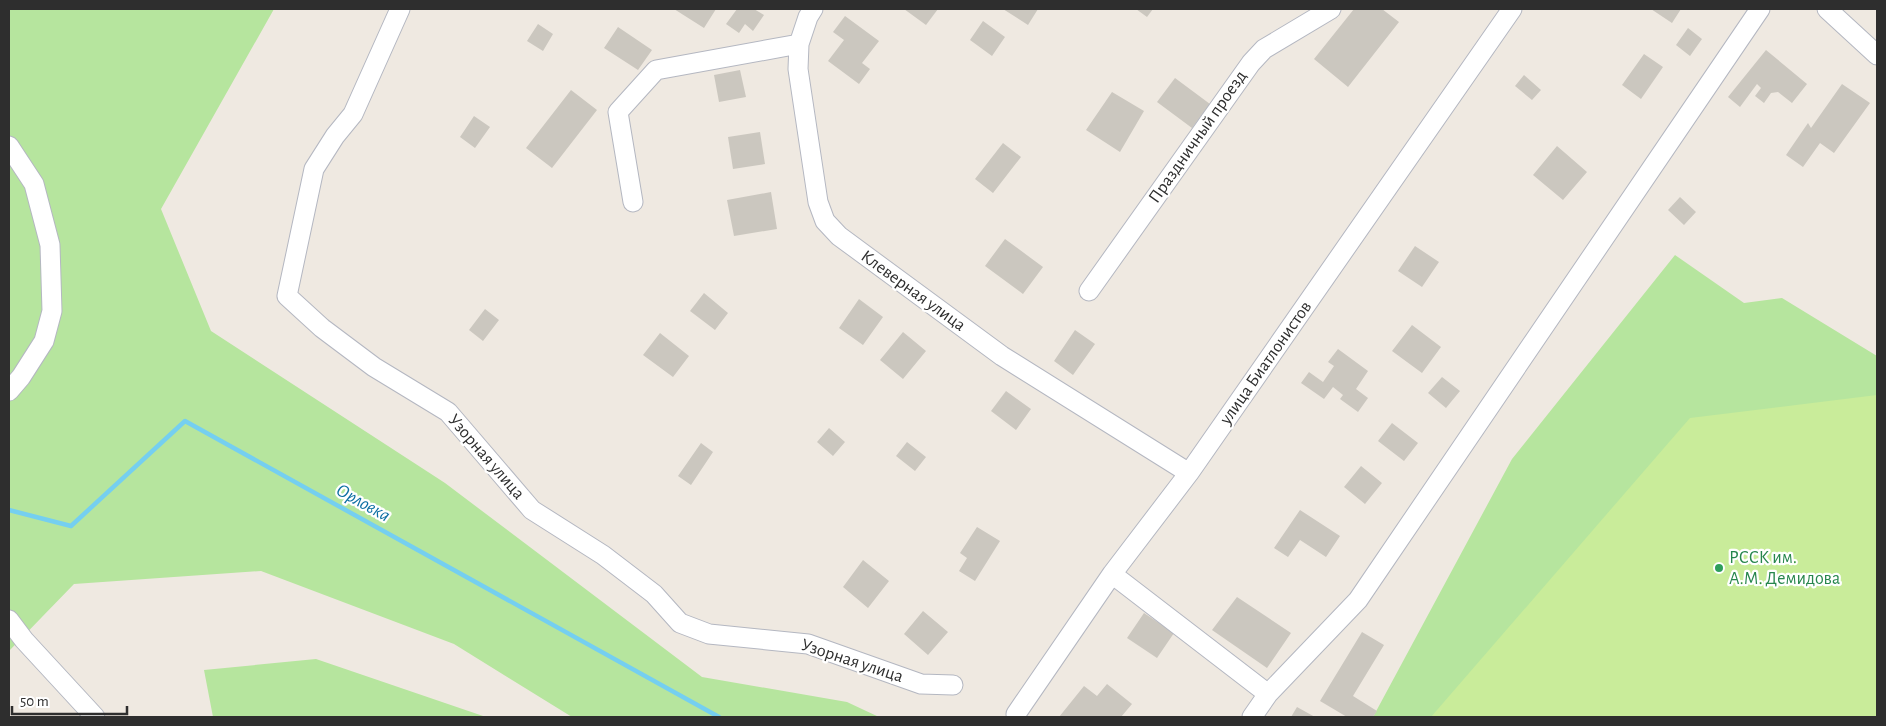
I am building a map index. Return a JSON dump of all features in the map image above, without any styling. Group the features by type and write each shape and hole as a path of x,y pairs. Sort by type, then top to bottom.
{"street":[{"name":"Узорная улица","path":"400,9 353,114 335,136 314,169 287,296 322,328 374,367 448,412 532,510 603,556 654,594 680,623 709,634 808,644 921,684 953,685"},
{"name":"Клеверная улица","path":"813,9 808,16 798,44 798,68 818,202 825,221 839,236 1002,356 1189,473"},
{"name":"Праздничный проезд","path":"1089,291 1251,63 1264,49 1331,9"},
{"name":"улица Биатлонистов","path":"1016,714 1112,574 1189,473 1512,9"},
{"path":"1252,717 1268,694 1358,600 1760,9"},
{"path":"1826,9 1877,55"},
{"path":"633,202 618,112 656,70 798,44"},
{"path":"9,146 34,184 50,245 52,311 44,341 21,377 9,391"},
{"path":"1112,574 1268,694"},
{"path":"9,620 24,640 95,717"}],"green space":[{"path":"9,9 274,9 161,209 211,331 445,483 702,677 847,702 879,717 572,717 454,644 261,571 74,584 9,651"},
{"name":"РССК им. А.М. Демидова","path":"1675,255 1744,303 1782,298 1877,356 1877,717 1373,717 1512,459"},
{"name":"РССК им. А.М. Демидова","path":"1877,395 1877,717 1431,717 1690,418"},
{"path":"316,659 486,717 213,717 204,670"}],"building":[{"path":"674,9 716,9 704,28"},
{"path":"737,9 754,9 764,15 753,31 745,24 739,33 726,24"},
{"path":"904,9 938,9 926,25"},
{"path":"1003,9 1038,9 1028,25"},
{"path":"1136,9 1153,9 1147,17"},
{"path":"1354,9 1382,9 1399,22 1348,87 1314,59"},
{"path":"1651,9 1681,9 1672,23"},
{"path":"845,16 879,41 862,63 870,69 859,84 828,61 844,40 833,32"},
{"path":"983,21 1005,37 992,56 970,40"},
{"path":"538,24 553,34 543,51 527,41"},
{"path":"618,27 652,50 638,70 604,48"},
{"path":"1688,28 1702,39 1690,56 1676,45"},
{"path":"1766,50 1807,84 1792,103 1778,92 1771,93 1764,103 1755,96 1761,88 1757,84 1740,107 1728,97"},
{"path":"1644,54 1663,67 1641,99 1622,85"},
{"path":"740,70 746,97 719,102 714,75"},
{"path":"1524,75 1541,90 1532,100 1515,86"},
{"path":"1175,78 1210,104 1192,128 1157,102"},
{"path":"1842,84 1870,103 1834,153 1820,143 1803,167 1786,155 1808,123 1811,128"},
{"path":"571,90 597,110 552,168 526,148"},
{"path":"1112,92 1144,111 1120,152 1086,130"},
{"path":"474,116 490,127 475,148 460,137"},
{"path":"760,132 765,164 733,169 728,137"},
{"path":"1003,143 1021,157 993,193 975,179"},
{"path":"1557,146 1587,172 1563,200 1533,175"},
{"path":"771,192 777,229 734,236 727,200"},
{"path":"1680,197 1696,212 1684,225 1668,210"},
{"path":"1005,239 1043,267 1023,294 985,266"},
{"path":"1415,246 1439,262 1422,287 1398,271"},
{"path":"704,293 728,313 715,330 690,311"},
{"path":"859,299 883,317 863,345 839,328"},
{"path":"485,309 499,320 483,341 469,330"},
{"path":"1412,325 1441,347 1422,373 1392,351"},
{"path":"1075,330 1095,344 1073,375 1054,361"},
{"path":"903,332 926,351 903,379 880,360"},
{"path":"660,333 689,356 673,377 643,355"},
{"path":"1338,349 1368,371 1356,389 1368,398 1358,412 1340,399 1343,395 1333,387 1324,399 1301,383 1309,372 1323,382 1334,366 1328,362"},
{"path":"1442,377 1460,391 1446,408 1428,393"},
{"path":"1006,391 1031,409 1016,430 991,411"},
{"path":"1392,423 1418,443 1404,461 1378,441"},
{"path":"829,428 845,442 833,456 817,442"},
{"path":"907,442 926,457 915,471 896,456"},
{"path":"701,443 713,452 691,485 678,476"},
{"path":"1361,466 1382,483 1365,504 1344,487"},
{"path":"1300,510 1340,536 1326,557 1300,540 1288,557 1274,548"},
{"path":"977,527 1000,541 975,581 959,571 967,558 960,553"},
{"path":"863,560 889,581 868,608 843,587"},
{"path":"1237,597 1291,633 1267,668 1212,630"},
{"path":"923,611 948,632 928,655 904,634"},
{"path":"1144,613 1174,633 1157,658 1127,638"},
{"path":"1362,632 1384,645 1353,696 1377,711 1373,717 1347,717 1320,701"},
{"path":"1107,684 1132,704 1121,717 1059,717 1084,686 1097,696"},
{"path":"1297,707 1315,717 1291,717"}],"waterway":[{"name":"Орловка","path":"9,510 71,526 185,421 719,717"}],"place":[{"name":"РССК им. А.М. Демидова","path":"1719,568"}]}
